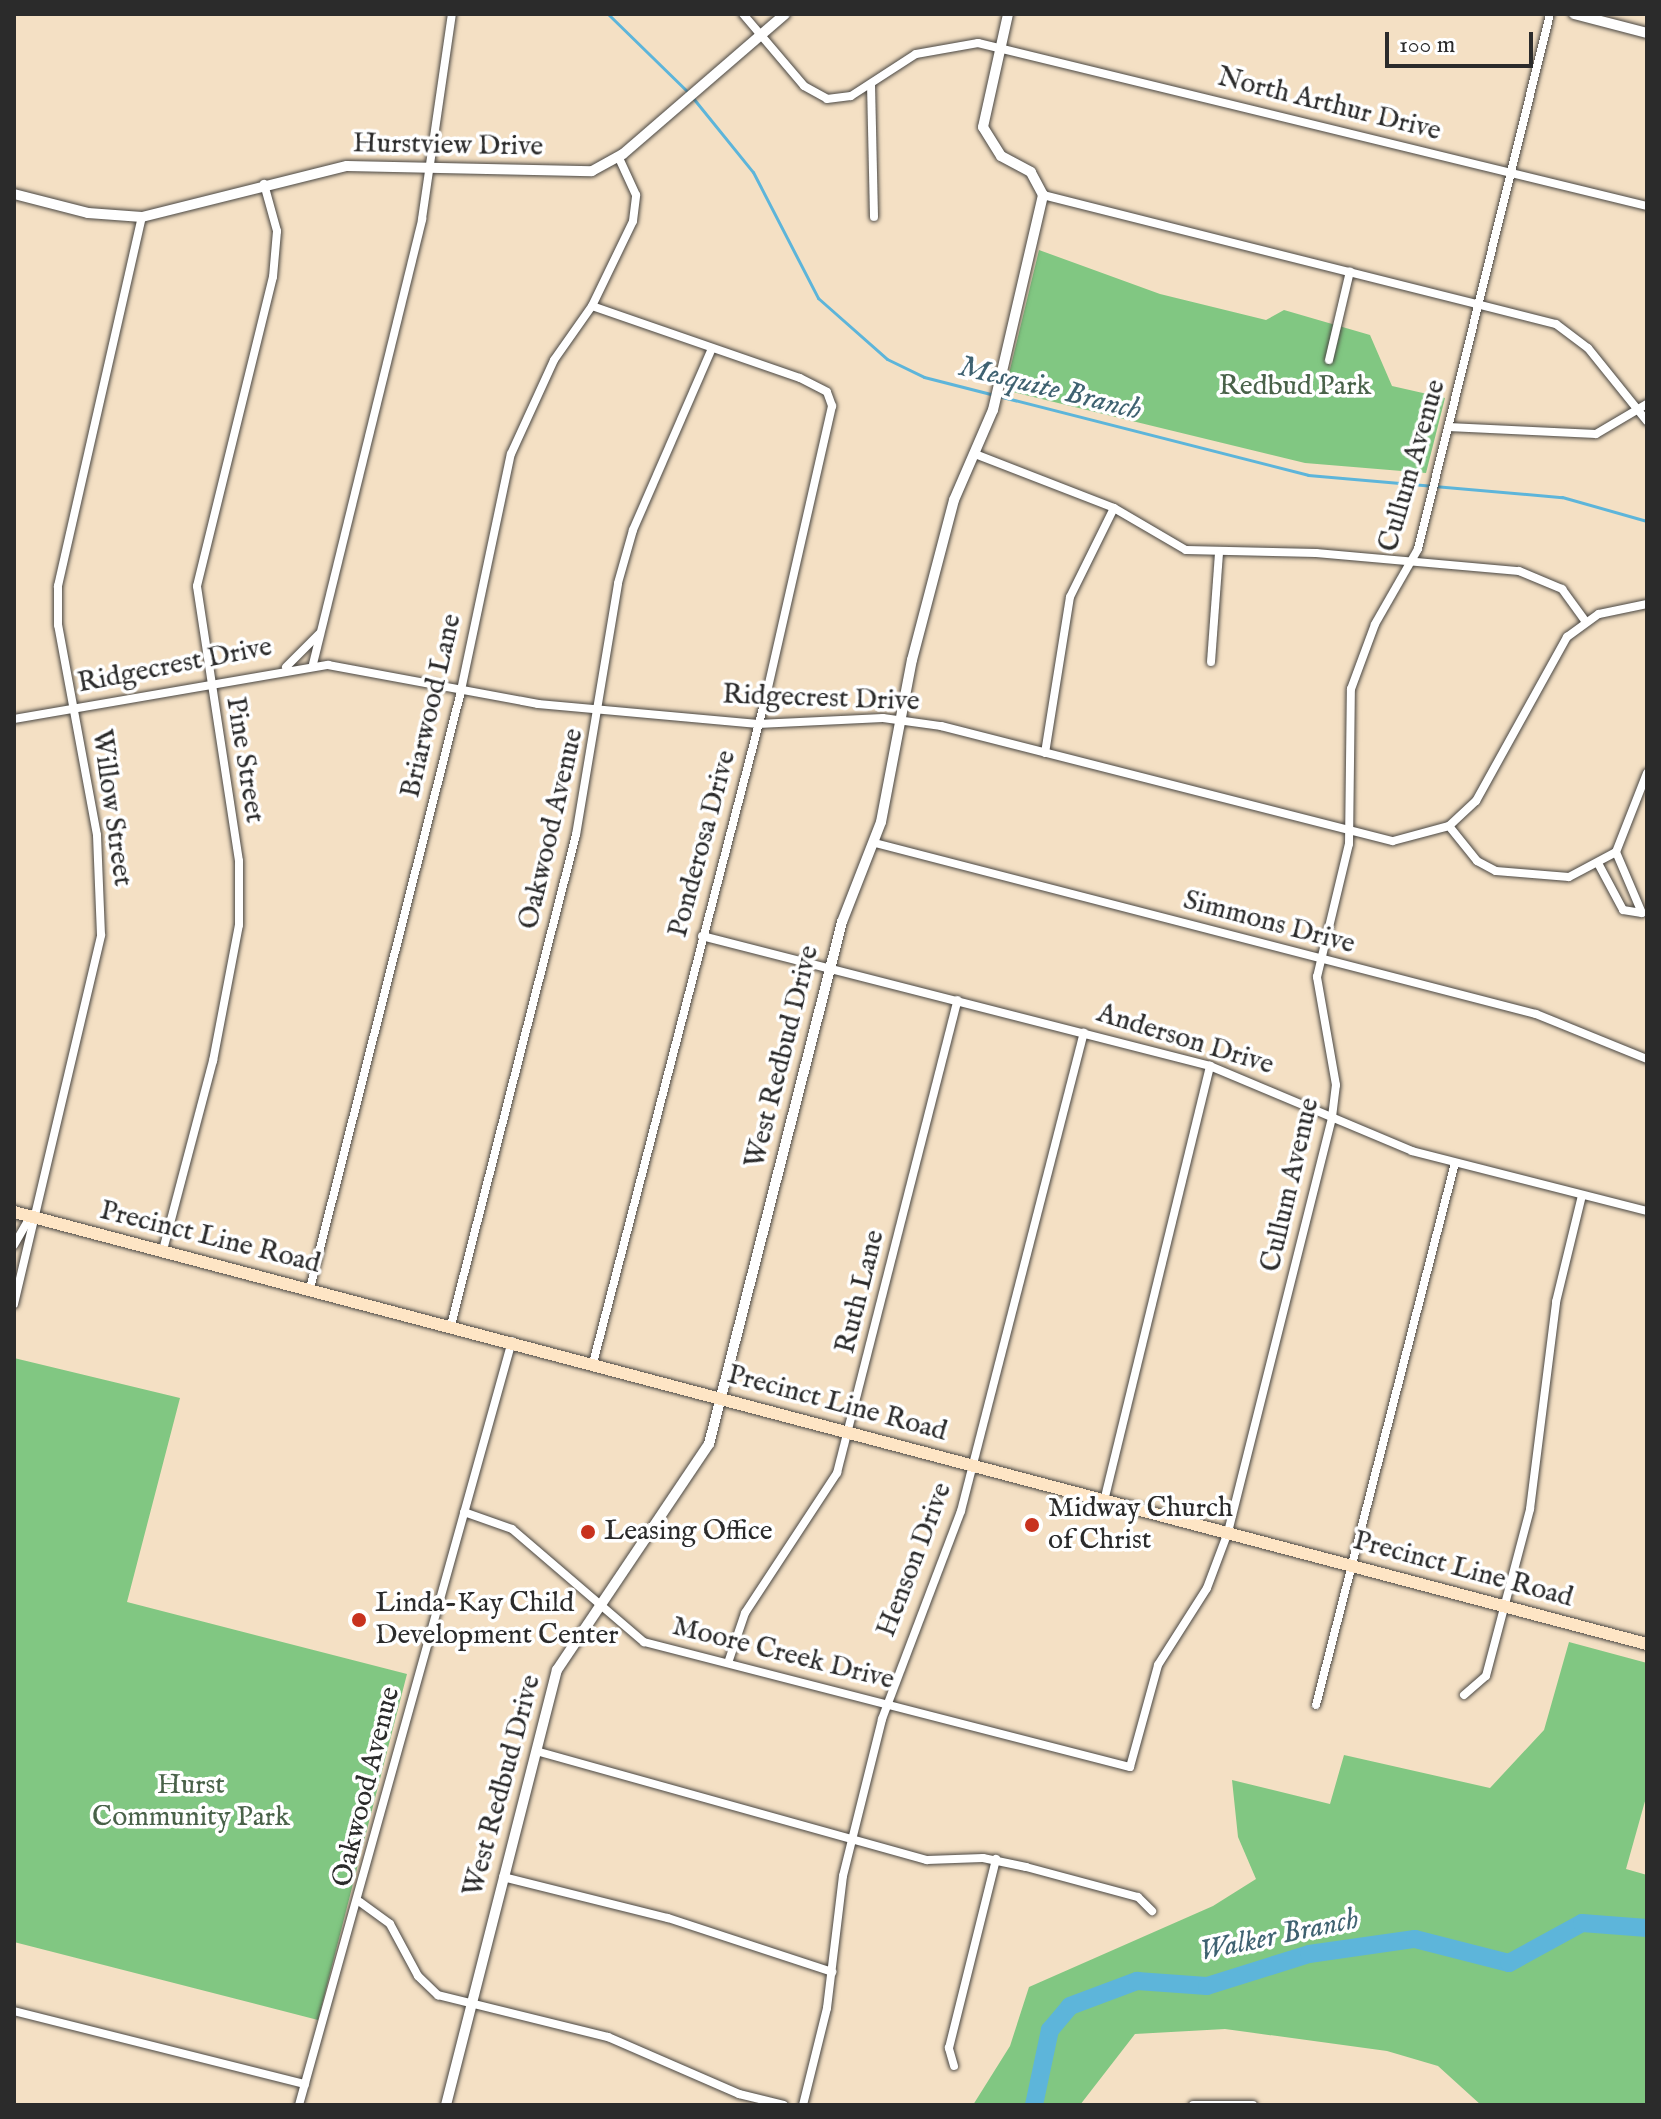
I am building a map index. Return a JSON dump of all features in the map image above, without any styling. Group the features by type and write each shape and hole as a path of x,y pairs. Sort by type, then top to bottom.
{"main road":[{"name":"Precinct Line Road","path":"14,1212 512,1340 723,1399 1105,1497 1647,1644"}],"street":[{"path":"313,664 432,167 452,14"},
{"name":"North Arthur Drive","path":"743,14 815,94 838,99 937,47 1000,48 1647,206"},
{"name":"Hurstview Drive","path":"14,194 88,213 142,217 191,210 264,184 347,166 583,173 619,158 785,14"},
{"path":"1008,14 983,116 987,140 1031,172 1043,195 1479,302 1568,331 1643,407 1647,421"},
{"name":"Cullum Avenue","path":"1130,1767 1158,1665 1207,1588 1228,1532 1332,1117 1336,1085 1317,994 1320,959 1350,832 1351,689 1375,624 1412,562 1438,469 1550,14"},
{"path":"1581,15 1647,33"},
{"path":"871,84 874,217"},
{"name":"Briarwood Lane","path":"310,1288 460,695 511,454 554,360 592,306 633,221 636,195 619,158"},
{"name":"Pine Street","path":"163,1250 213,1061 239,925 239,861 208,680 197,586 273,277 277,231 264,184"},
{"name":"West Redbud Drive","path":"446,2105 557,1670 595,1607 698,1466 723,1399 831,968 875,843 954,500 993,410 1043,195"},
{"name":"Willow Street","path":"14,1304 31,1216 101,935 97,835 58,625 61,558 142,217"},
{"path":"1329,360 1350,271"},
{"name":"Ponderosa Drive","path":"592,306 711,351 800,378 827,392 832,406 758,724 593,1363"},
{"name":"Oakwood Avenue","path":"451,1325 573,850 633,530 711,351"},
{"path":"1448,427 1574,436 1606,430 1643,407"},
{"path":"975,454 1114,508 1167,543 1219,554 1412,562 1538,575 1562,589 1586,622"},
{"path":"1045,753 1070,597 1114,508"},
{"path":"1211,662 1219,554"},
{"path":"1647,604 1586,622 1554,653 1490,780 1449,826 1477,861 1496,871 1550,879 1599,865 1616,852 1647,773"},
{"path":"286,667 322,630"},
{"name":"Ridgecrest Drive","path":"14,719 208,680 313,664 460,695 601,710 758,724 903,719 1393,841 1449,826"},
{"name":"Simmons Drive","path":"875,843 1536,1014 1647,1059"},
{"path":"1599,865 1623,910 1642,913 1616,852"},
{"name":"Anderson Drive","path":"702,936 1210,1066 1332,1117 1455,1163 1647,1211"},
{"name":"Ruth Lane","path":"728,1663 745,1613 823,1497 849,1432 958,1000"},
{"name":"Henson Drive","path":"803,2105 832,1972 851,1841 887,1702 975,1465 1084,1033"},
{"path":"1105,1497 1210,1066"},
{"path":"1316,1705 1455,1163"},
{"path":"1464,1695 1486,1676 1530,1509 1556,1302 1582,1195"},
{"name":"Willow Street","path":"14,1245 31,1216"},
{"name":"Oakwood Avenue","path":"299,2105 360,1902 512,1340"},
{"name":"Moore Creek Drive","path":"464,1512 512,1529 595,1607 644,1642 887,1702 1130,1767"},
{"path":"536,1751 851,1841 937,1862 996,1859 1138,1897 1152,1911"},
{"path":"954,2066 949,2048 996,1859"},
{"path":"503,1877 668,1918 832,1972"},
{"path":"360,1902 390,1924 426,1986 471,2005 608,2037 739,2094 784,2105"},
{"path":"14,2011 305,2084"},
{"path":"1193,2105 1253,2105"}],"green space":[{"name":"Redbud Park","path":"1039,250 1160,294 1266,320 1284,310 1370,335 1392,386 1445,398 1426,473 1305,463 1005,390"},
{"name":"Hurst Community Park","path":"14,1358 180,1398 127,1602 407,1674 318,2020 14,1942"},
{"path":"1569,1642 1647,1663 1647,1794 1626,1869 1647,1875 1647,2105 1481,2105 1438,2066 1387,2051 1225,2029 1135,2034 1080,2105 973,2105 1010,2046 1029,1987 1213,1906 1256,1879 1238,1837 1232,1780 1330,1804 1344,1755 1490,1788 1544,1730"}],"waterway":[{"name":"Mesquite Branch","path":"608,14 688,92"},
{"name":"Mesquite Branch","path":"693,98 753,172 818,298 887,359 924,377 1308,475 1562,497 1647,521"},
{"name":"Walker Branch","path":"1034,2105 1050,2030 1070,2006 1137,1981 1207,1986 1309,1954 1415,1939 1509,1963 1582,1923 1647,1928"}],"place":[{"name":"Midway Church of Christ","path":"1032,1525"},
{"name":"Leasing Office","path":"588,1532"},
{"name":"Linda-Kay Child Development Center","path":"359,1620"}]}
